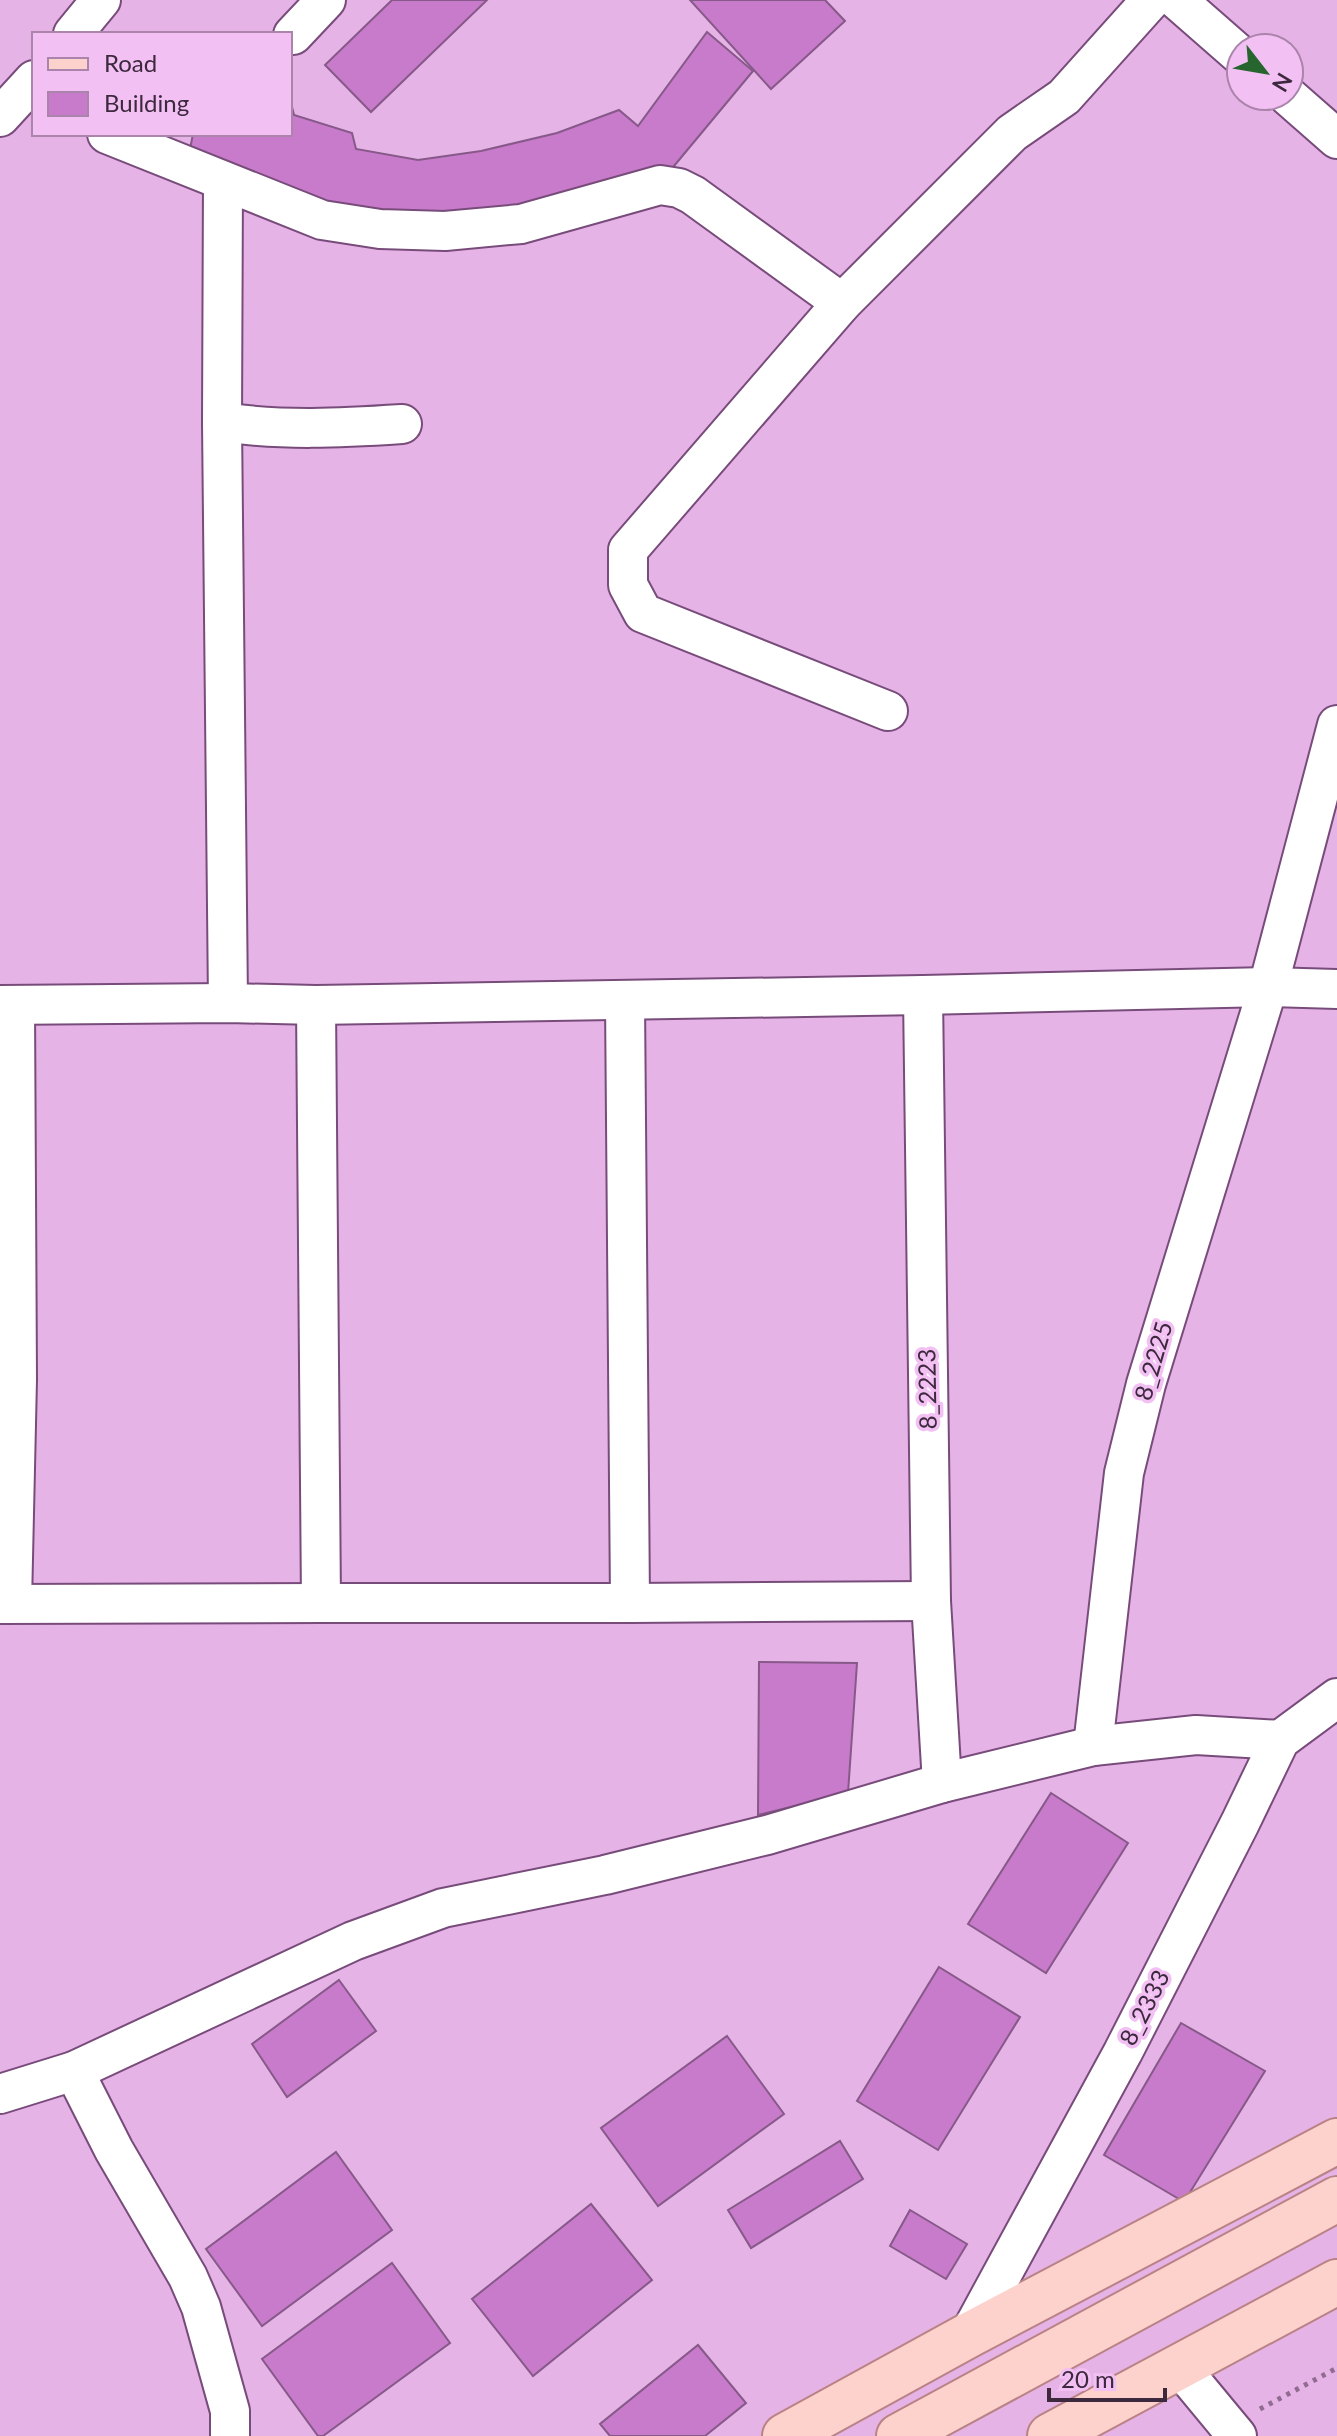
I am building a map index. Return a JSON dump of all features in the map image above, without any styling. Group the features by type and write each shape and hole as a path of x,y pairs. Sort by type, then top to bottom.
{"main road":[{"path":"785,2436 1337,2141"},
{"path":"899,2436 1337,2199"},
{"path":"1050,2436 1337,2282"}],"street":[{"path":"75,32 101,0"},
{"path":"293,35 326,0"},
{"path":"888,711 643,613 628,585 628,550 842,303 1012,133 1064,97 1151,0"},
{"path":"1177,0 1225,42"},
{"path":"0,117 32,82"},
{"path":"1305,111 1337,139"},
{"path":"0,134 32,123"},
{"path":"112,136 322,220 380,229 445,231 521,224 660,185 679,188 842,303"},
{"path":"223,182 222,422 228,1003"},
{"path":"222,422 260,428 314,429 402,424"},
{"name":"8_2225","path":"1093,1746 1124,1473 1146,1384 1268,987 1337,725"},
{"path":"931,1601 6,1604 17,1379 7,1005 316,1005 1268,987 1337,989"},
{"name":"8_2223","path":"923,995 931,1601 942,1783"},
{"path":"625,1000 630,1603"},
{"path":"316,1005 321,1603"},
{"name":"8_2333","path":"969,2335 1130,2039 1280,1740 1337,1698"},
{"path":"0,2094 74,2071 353,1941 443,1908 605,1875 767,1835 942,1783 1093,1746 1196,1735 1280,1740"},
{"path":"74,2071 114,2150 188,2277 201,2307 230,2411 230,2436"},
{"path":"1179,2366 1233,2431"}],"path":[{"path":"1233,2431 1337,2368"}],"building":[{"path":"392,0 487,0 371,112 325,65"},
{"path":"690,0 825,0 845,21 771,89"},
{"path":"707,32 753,71 669,172 499,213 351,215 188,159 193,136 292,136 292,107 294,115 352,133 356,149 418,160 481,151 557,133 619,110 638,126"},
{"path":"759,1662 857,1663 848,1793 758,1815"},
{"path":"1051,1793 1128,1843 1046,1973 968,1924"},
{"path":"939,1967 1020,2017 938,2150 857,2101"},
{"path":"339,1980 376,2031 287,2097 252,2044"},
{"path":"1181,2023 1265,2071 1184,2202 1104,2155"},
{"path":"727,2036 784,2114 658,2206 601,2128"},
{"path":"840,2141 863,2179 751,2248 728,2210"},
{"path":"336,2152 392,2230 262,2326 206,2249"},
{"path":"591,2204 652,2280 533,2376 472,2299"},
{"path":"910,2210 967,2244 946,2279 890,2246"},
{"path":"392,2263 450,2343 323,2436 318,2436 262,2359"},
{"path":"698,2345 746,2403 705,2436 610,2436 600,2424"}]}
